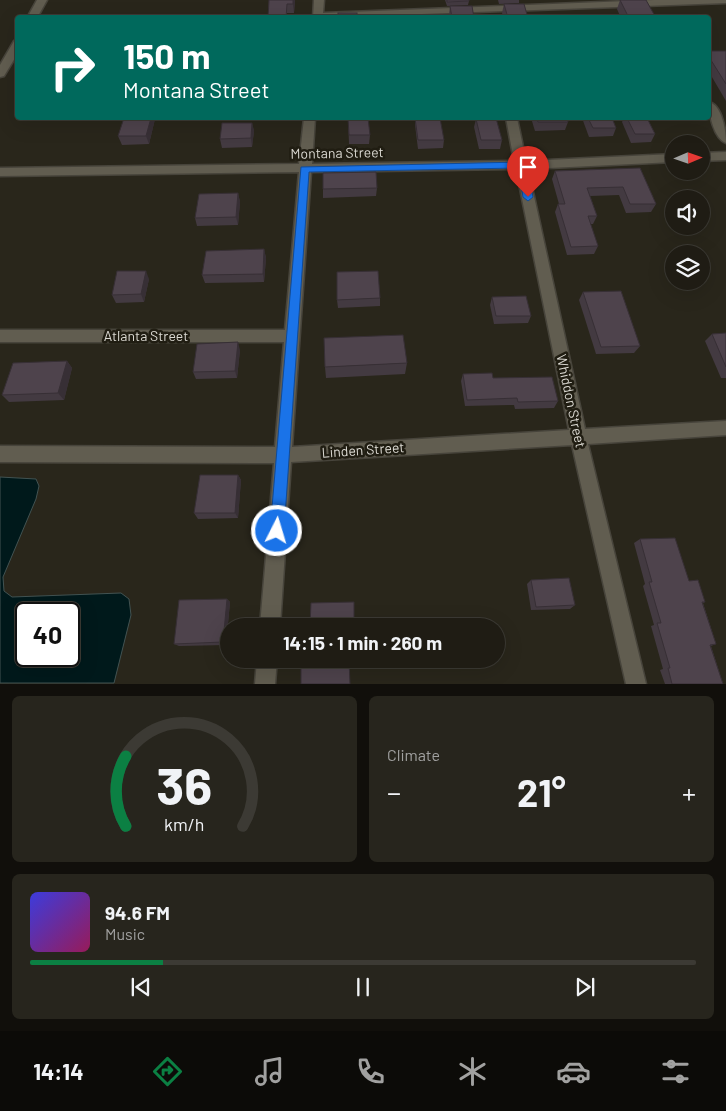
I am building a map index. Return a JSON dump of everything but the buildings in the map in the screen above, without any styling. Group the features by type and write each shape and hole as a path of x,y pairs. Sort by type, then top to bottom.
{"street":[{"path":"34,15 42,0"},
{"path":"318,15 319,0"},
{"path":"485,0 488,14"},
{"path":"431,15 488,14 726,0"},
{"path":"0,74 15,48"},
{"path":"711,109 726,139"},
{"path":"271,618 309,120"},
{"name":"Whiddon Street","path":"511,120 578,436 636,684"},
{"path":"710,157 726,156"},
{"name":"Montana Street","path":"0,172 522,165 665,158"},
{"name":"Atlanta Street","path":"0,336 292,336"},
{"name":"Linden Street","path":"0,454 284,455 726,428"},
{"path":"265,684 266,668"}],"water":[{"path":"0,477 36,479 39,486 36,499 3,577 4,591 12,597 121,593 129,599 131,615 114,683 0,683"}],"route":[{"path":"277,531 305,169 522,165 528,197"}]}
